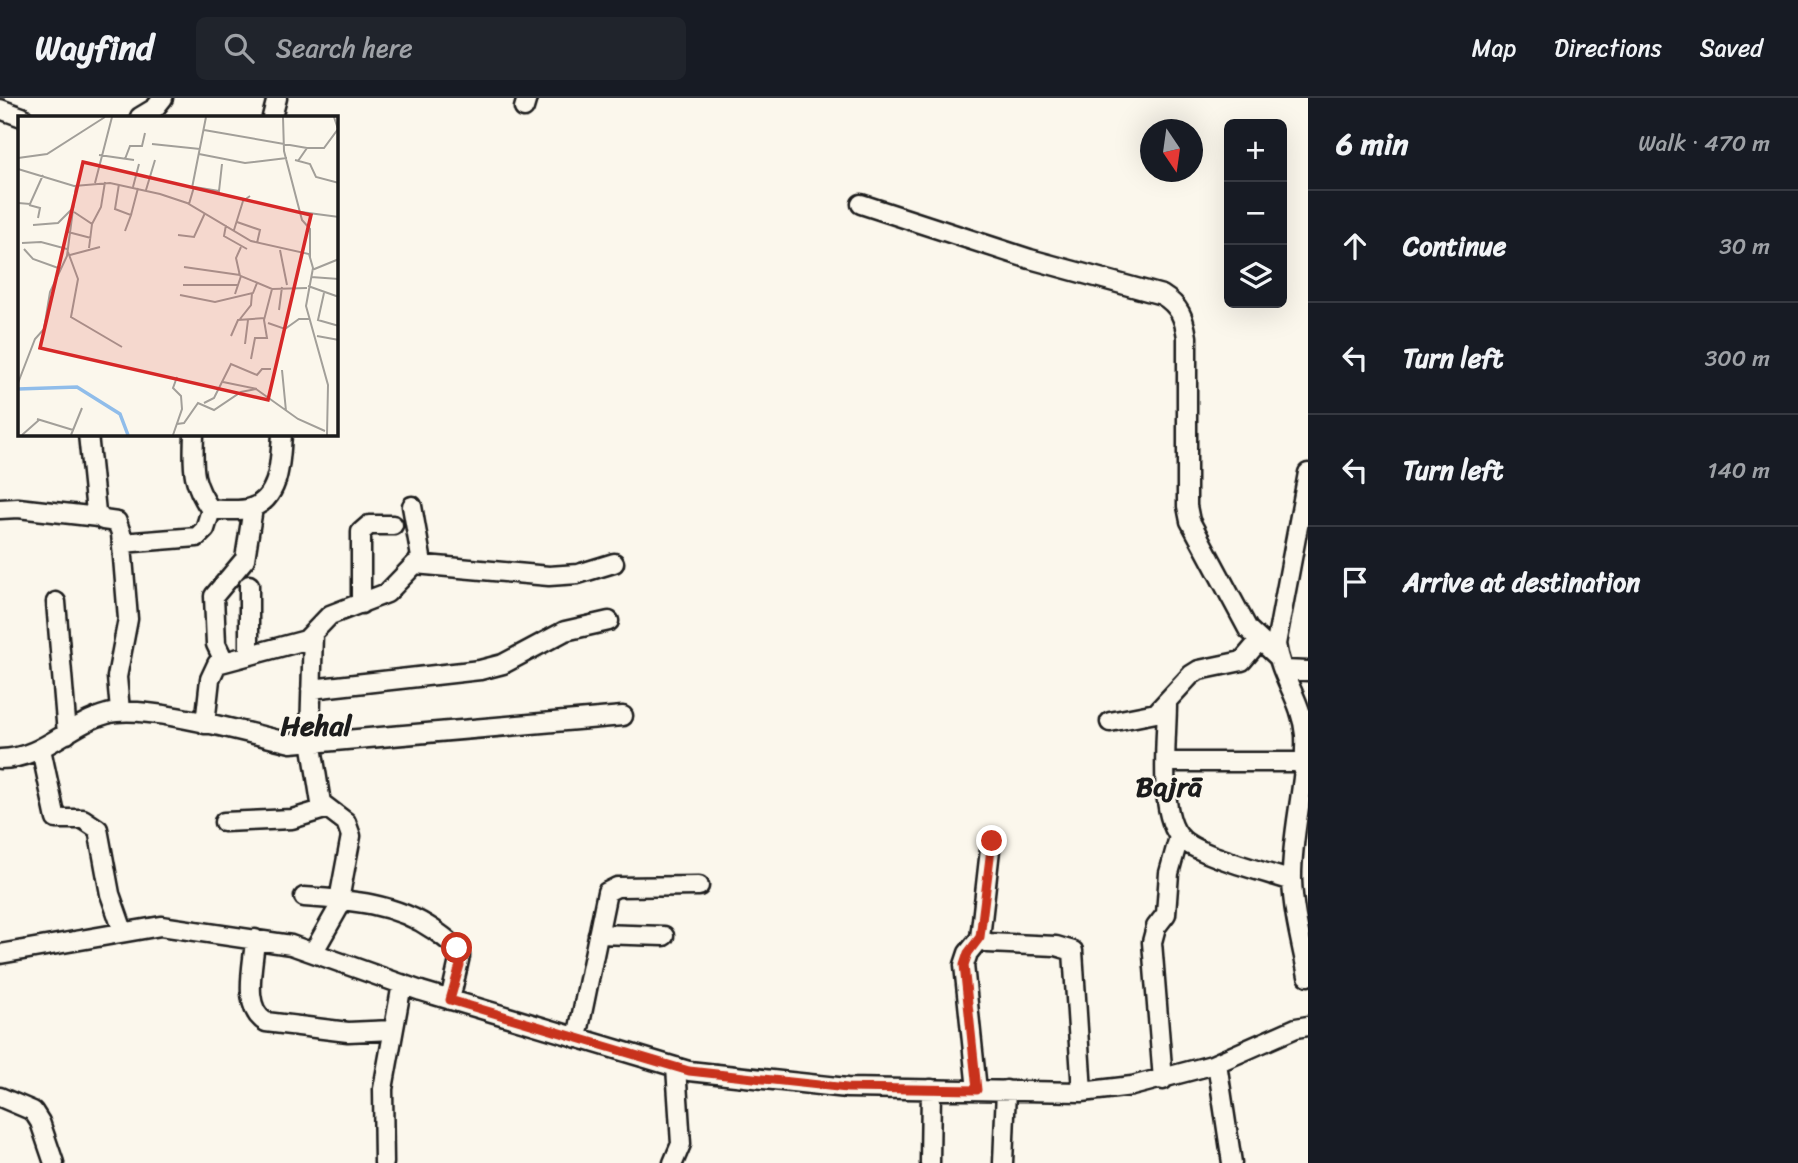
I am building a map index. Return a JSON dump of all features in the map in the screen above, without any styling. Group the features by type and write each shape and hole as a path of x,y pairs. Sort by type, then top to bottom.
{"street":[{"path":"141,116 163,98"},
{"path":"272,116 277,98"},
{"path":"0,109 19,116"},
{"path":"861,204 1030,259 1163,295 1175,303 1184,319 1187,337 1187,506 1190,521 1248,629 1281,663 1308,671"},
{"path":"88,436 98,517"},
{"path":"122,543 197,537 205,529 211,510 195,484 194,436"},
{"path":"211,510 253,508 263,500 274,485 282,436"},
{"path":"1308,473 1300,556 1277,629 1281,663 1301,708 1304,762 1292,881 1302,906 1308,976"},
{"path":"412,506 422,564"},
{"path":"0,509 18,508 98,517 117,522 122,543 128,619 117,677 120,711"},
{"path":"224,661 216,644 214,596 245,559 253,508"},
{"path":"361,604 361,532 369,526 393,525"},
{"path":"205,724 212,671 224,661 297,644 313,634 330,615 387,593 415,564 557,576 578,574 614,563"},
{"path":"249,585 249,655"},
{"path":"56,602 67,734"},
{"path":"311,689 480,670 503,664 565,631 609,621"},
{"path":"313,634 311,737 318,794 325,809 346,822 351,836 341,900 314,951"},
{"path":"1110,722 1147,716 1167,704 1199,670 1241,662 1259,641"},
{"path":"1167,704 1169,815 1179,837 1200,849 1292,881"},
{"path":"0,759 41,749 90,720 120,711 205,724 291,743 302,742 311,737 623,716"},
{"path":"41,749 56,819 83,819 98,829 110,894 123,931"},
{"path":"1167,762 1304,762"},
{"path":"224,822 292,819 325,809"},
{"path":"1163,1080 1152,942 1156,927 1166,914 1169,873 1179,837"},
{"path":"977,1090 964,965 968,953 980,937 992,841"},
{"path":"577,1038 605,899 610,889 699,886"},
{"path":"304,897 392,908 424,923 449,940 460,956 450,1000"},
{"path":"0,954 24,952 123,931 161,926 256,939 314,951 450,1000 676,1067 765,1081 847,1088 1083,1092 1163,1080 1217,1063 1296,1028 1308,1026"},
{"path":"598,934 664,936"},
{"path":"980,937 988,943 1056,946 1073,951 1083,1092"},
{"path":"256,939 251,1001 258,1018 266,1022 332,1031 393,1030"},
{"path":"384,1163 383,1089 402,984"},
{"path":"1217,1063 1232,1163"},
{"path":"676,1067 681,1144 677,1161"},
{"path":"930,1163 931,1089"},
{"path":"1003,1163 1006,1090"},
{"path":"0,1097 33,1111 40,1122 54,1163"}],"district":[{"name":"Hehal","path":"316,725"},
{"name":"Bajrā","path":"1169,786"}],"route":[{"path":"457,948 460,965 450,1000 689,1071 737,1079 847,1088 977,1090 964,965 965,958 980,937 992,841"}]}
